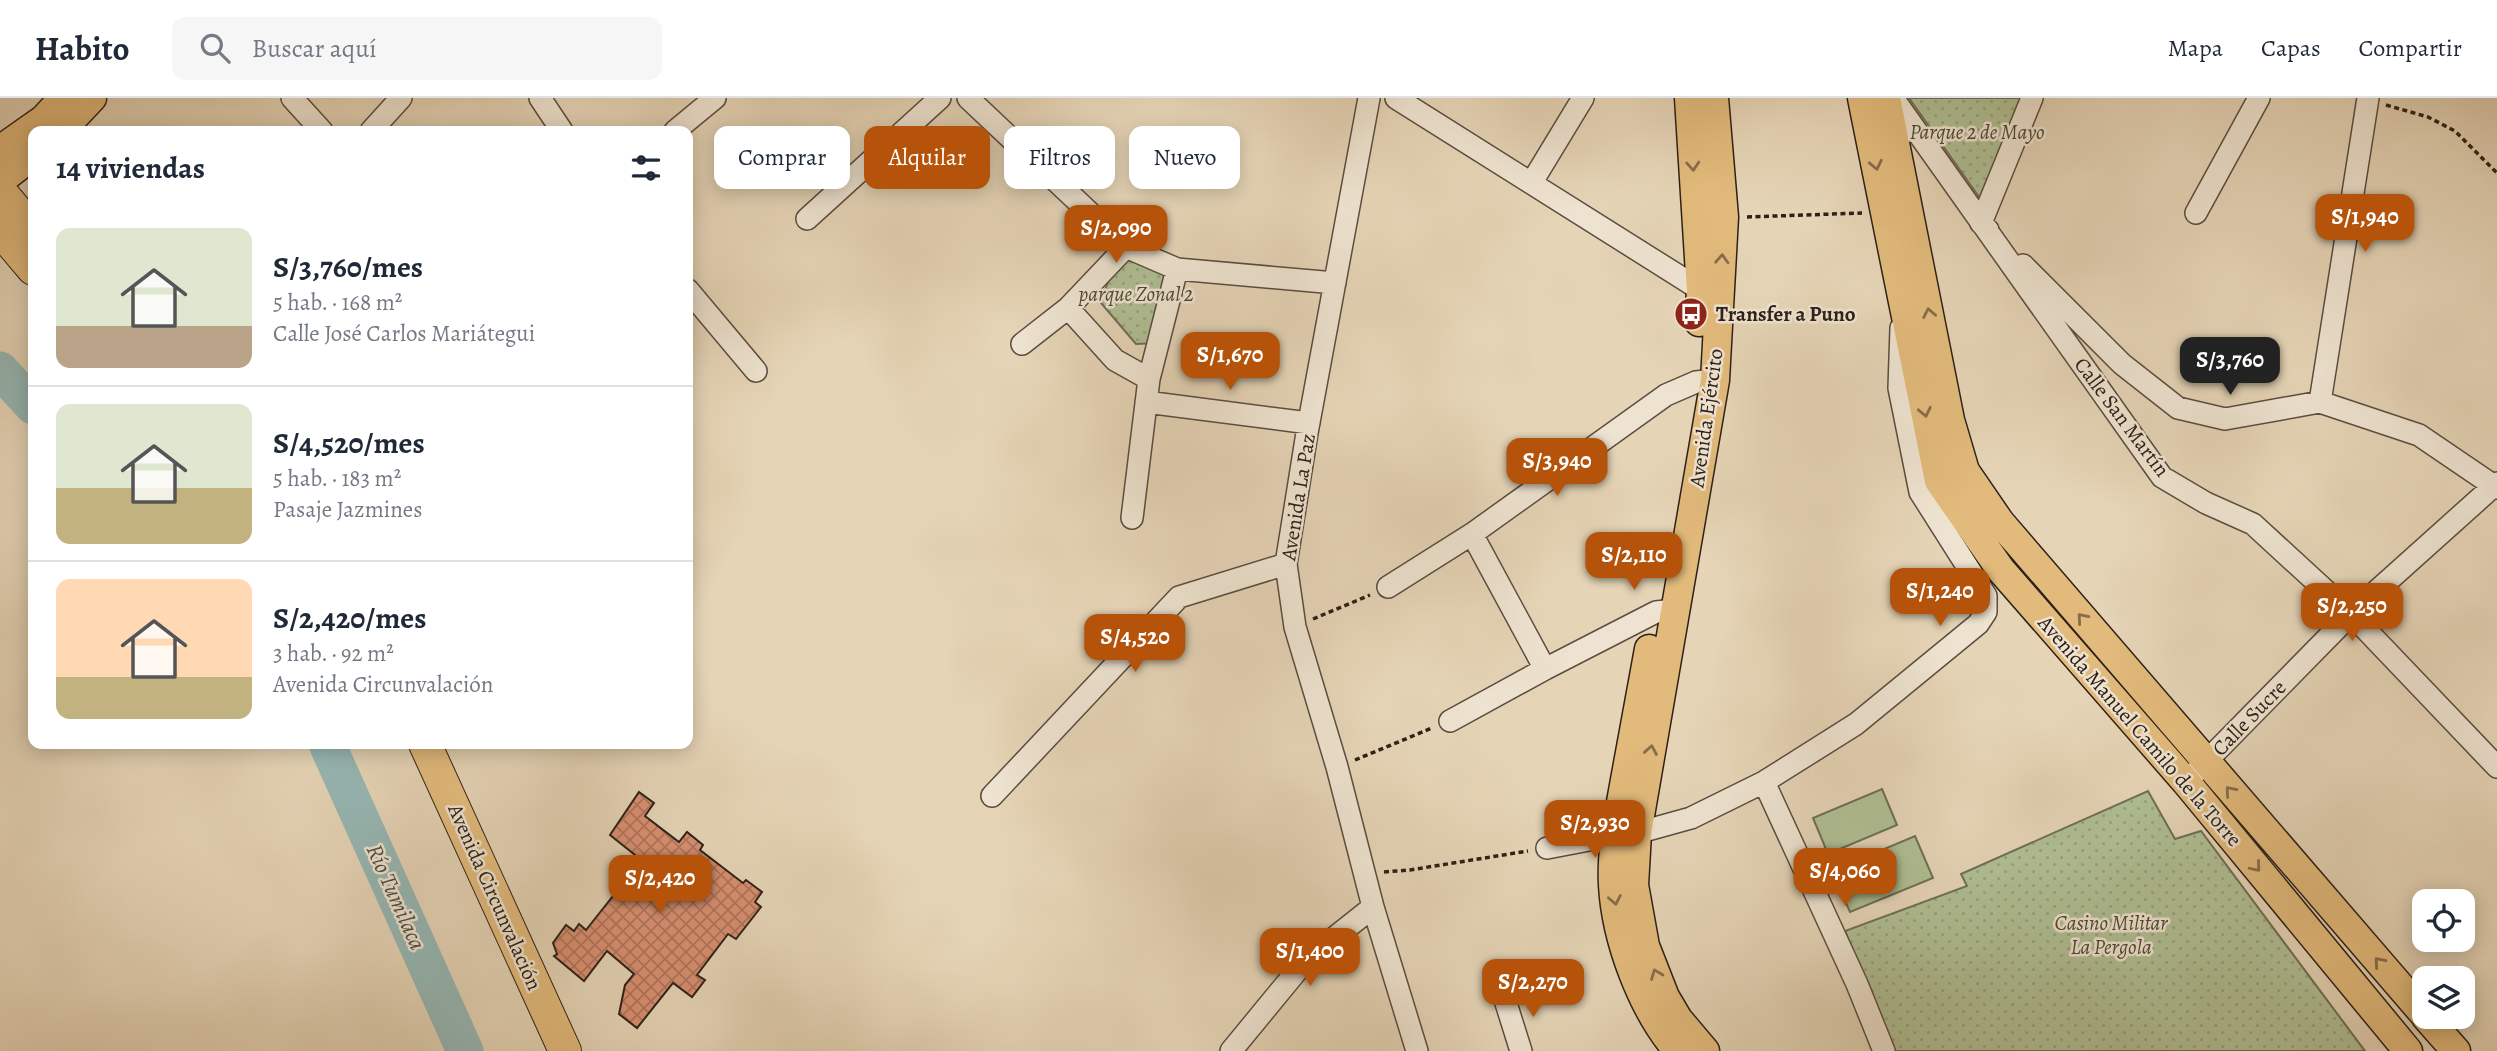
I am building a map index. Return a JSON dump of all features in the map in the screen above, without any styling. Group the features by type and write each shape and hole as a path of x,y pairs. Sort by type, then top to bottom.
{"highway":[{"path":"0,191 28,224"},
{"path":"0,230 28,263"},
{"name":"Avenida Circunvalación","path":"427,749 565,1051"}],"main road":[{"path":"34,126 63,98"},
{"path":"66,126 92,98"},
{"name":"Avenida Ejército","path":"1689,98 1706,381"},
{"name":"Avenida Ejército","path":"1705,1051 1672,1034 1665,997 1645,946 1626,834 1706,381 1724,217 1714,98"},
{"name":"Avenida Manuel Camilo de la Torre","path":"1862,98 1939,481 2001,570 2412,1001"},
{"name":"Avenida Manuel Camilo de la Torre","path":"1886,98 1950,419 1965,471 2000,522 2196,772 2408,1051"},
{"path":"0,150 28,130"},
{"path":"0,181 28,159"},
{"name":"Avenida Manuel Camilo de la Torre","path":"2437,1029 2456,1051"}],"street":[{"path":"292,98 317,126"},
{"path":"376,126 401,98"},
{"path":"540,98 559,126"},
{"path":"681,126 715,98"},
{"path":"807,219 940,98"},
{"path":"968,98 1126,247 1177,269 1335,283"},
{"name":"Avenida La Paz","path":"1368,98 1286,564 1295,627 1337,767 1373,908 1417,1051"},
{"path":"1365,121 1396,98 1701,290"},
{"path":"1532,182 1583,98"},
{"name":"Calle San Martín","path":"1893,98 2162,477 2206,503 2253,524 2351,614 2497,767"},
{"path":"2032,98 1981,223 2122,364 2178,408 2225,419 2320,402 2419,435 2496,486"},
{"path":"2196,213 2259,98"},
{"path":"2320,402 2366,99"},
{"path":"1022,344 1068,308 1126,247"},
{"path":"1132,518 1149,379 1177,269"},
{"path":"693,296 756,371"},
{"path":"1547,848 1626,834 1691,818 1764,782 1856,724 1978,624 1986,612 1986,596 1920,492 1899,388 1902,298"},
{"path":"1068,308 1115,360 1149,379"},
{"path":"1388,587 1472,534 1666,395 1706,381"},
{"path":"1146,402 1309,423"},
{"name":"Calle Sucre","path":"2196,772 2351,614 2496,486"},
{"path":"1472,534 1545,669"},
{"path":"992,796 1179,597 1286,564"},
{"path":"1450,721 1545,669 1665,611"},
{"path":"1764,782 1857,984 1884,1051"},
{"path":"1231,1051 1305,961 1373,908"},
{"path":"1505,1000 1521,1051"}],"path":[{"path":"2366,99 2428,117 2455,131 2497,173"},
{"path":"1724,217 1887,213"},
{"path":"1295,627 1388,587"},
{"path":"1337,767 1450,721"},
{"path":"1364,873 1410,870 1547,848"}],"green space":[{"name":"Parque 2 de Mayo","path":"1909,98 2027,98 1984,204"},
{"name":"parque Zonal 2","path":"1133,252 1166,267 1159,343 1136,344 1101,303 1110,275"},
{"path":"1882,789 1897,825 1828,854 1813,818"},
{"name":"Casino Militar La Pergola","path":"2148,791 2175,839 2201,831 2365,1051 1894,1051 1845,931 1967,886 1961,874"},
{"path":"1915,836 1933,878 1850,912 1832,871"}],"building":[{"path":"639,792 654,803 645,816 679,842 687,832 703,845 700,850 743,883 746,880 762,892 755,902 761,907 736,939 728,934 697,975 705,980 692,997 673,983 637,1028 619,1014 625,985 634,974 607,951 584,981 554,956 557,954 553,943 566,925 574,931 579,924 586,930 616,892 614,882 635,855 610,835"}],"waterway":[{"name":"Río Tumilaca","path":"0,370 28,401"},
{"name":"Río Tumilaca","path":"329,749 465,1051"}],"place":[{"name":"Transfer a Puno","path":"1691,314"}]}
